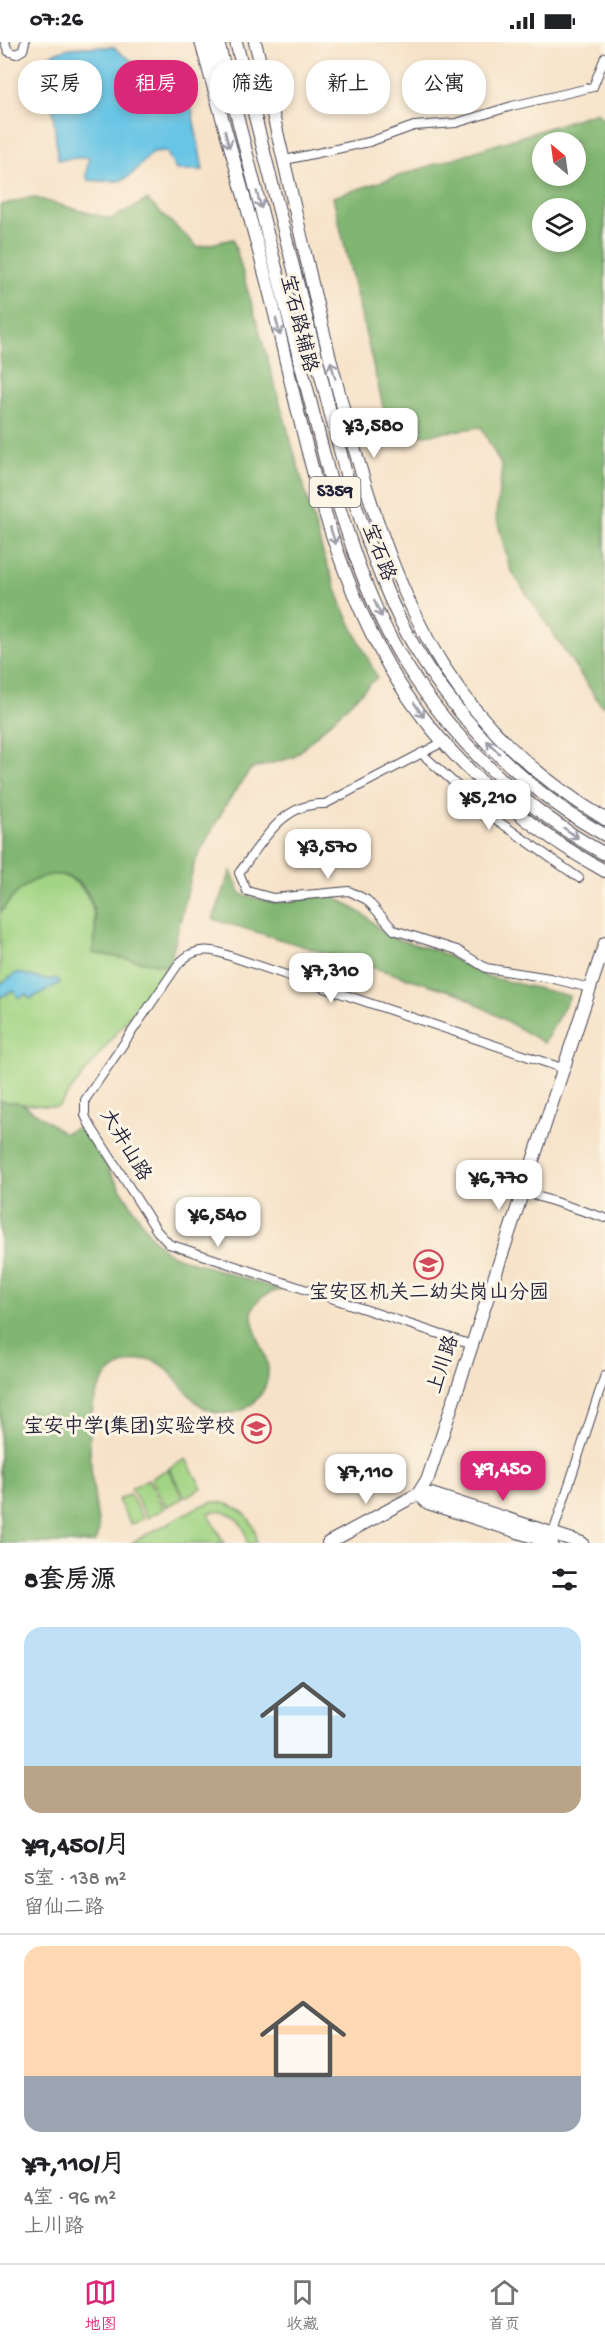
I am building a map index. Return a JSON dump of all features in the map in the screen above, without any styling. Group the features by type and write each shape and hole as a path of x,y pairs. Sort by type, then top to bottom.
{"main road":[{"path":"203,42 212,60"},
{"name":"宝石路辅路","path":"203,42 270,294 317,486 336,547 389,666 425,720 518,814 581,858 605,871"},
{"name":"宝石路","path":"218,42 223,60"},
{"name":"宝石路","path":"236,42 347,478 366,537 416,650 450,700 492,746 538,789 605,835"},
{"name":"宝石路辅路","path":"255,42 342,406 392,561 421,628 443,665 487,724 547,780 605,819"},
{"name":"宝石路","path":"237,114 331,482 351,542 402,658 437,711 480,758 528,802 605,854"},
{"name":"上川路","path":"418,1494 428,1478 521,1191 605,943"},
{"path":"336,1541 418,1494 431,1494 552,1538 580,1543"}],"street":[{"path":"5,42 8,51 16,54 23,50 27,43"},
{"path":"285,160 369,142 414,126 480,117 512,106 593,87 605,57"},
{"path":"445,741 325,804 309,805 286,815 239,873 248,891 273,898 349,891 367,900 394,930 457,950 486,968 550,978 590,988"},
{"path":"421,753 491,816 579,878"},
{"name":"大井山路","path":"472,1345 180,1250 164,1240 85,1115 84,1107 88,1093 182,960 195,952 211,950 562,1068"},
{"path":"521,1191 605,1218"},
{"path":"552,1538 604,1380"}],"green space":[{"path":"597,112 605,121 605,706 601,705 510,569 496,516 502,467 481,427 391,440 333,197 532,133 532,186 586,186 586,132 535,132"},
{"path":"32,197 111,219 147,200 198,247 233,239 323,553 343,608 377,677 294,757 251,769 227,803 195,861 169,966 92,953 95,927 92,905 84,888 71,878 55,875 37,879 19,892 0,913 0,205"},
{"path":"231,871 241,894 274,903 333,895 367,917 387,936 438,951 485,976 570,996 544,1043 460,994 213,919"},
{"path":"51,873 65,877 85,891 94,913 92,953 169,966 58,1107 0,1102 0,913 10,899 28,883"},
{"path":"0,1101 21,1103 64,1133 81,1126 150,1235 165,1251 280,1290 264,1296 255,1304 252,1313 268,1373 262,1393 246,1408 226,1413 204,1408 164,1367 148,1359 124,1364 108,1375 97,1393 91,1414 91,1464 99,1530 95,1543 0,1543"},
{"path":"186,1459 202,1488 185,1497 169,1468"},
{"path":"168,1469 183,1498 166,1507 151,1478"},
{"path":"148,1479 164,1509 147,1518 131,1488"},
{"path":"130,1494 143,1518 131,1525 118,1500"},
{"path":"213,1502 230,1505 244,1513 253,1526 257,1543 247,1543 244,1529 235,1518 223,1512 215,1512 208,1513 224,1543 131,1543 198,1507"}],"water":[{"path":"113,47 132,60 114,60 114,114 193,114 203,170 176,170 166,151 153,152 126,178 120,181 102,181 88,180 86,176 89,157 58,160 53,114 102,114 102,60 48,59 53,54 69,48"},
{"path":"16,973 41,979 56,978 60,983 30,999 26,994 19,998 14,991 0,997 0,985"}],"place":[{"name":"宝安区机关二幼尖岗山分园","path":"429,1264"},
{"name":"宝安中学(集团)实验学校","path":"256,1428"}]}
